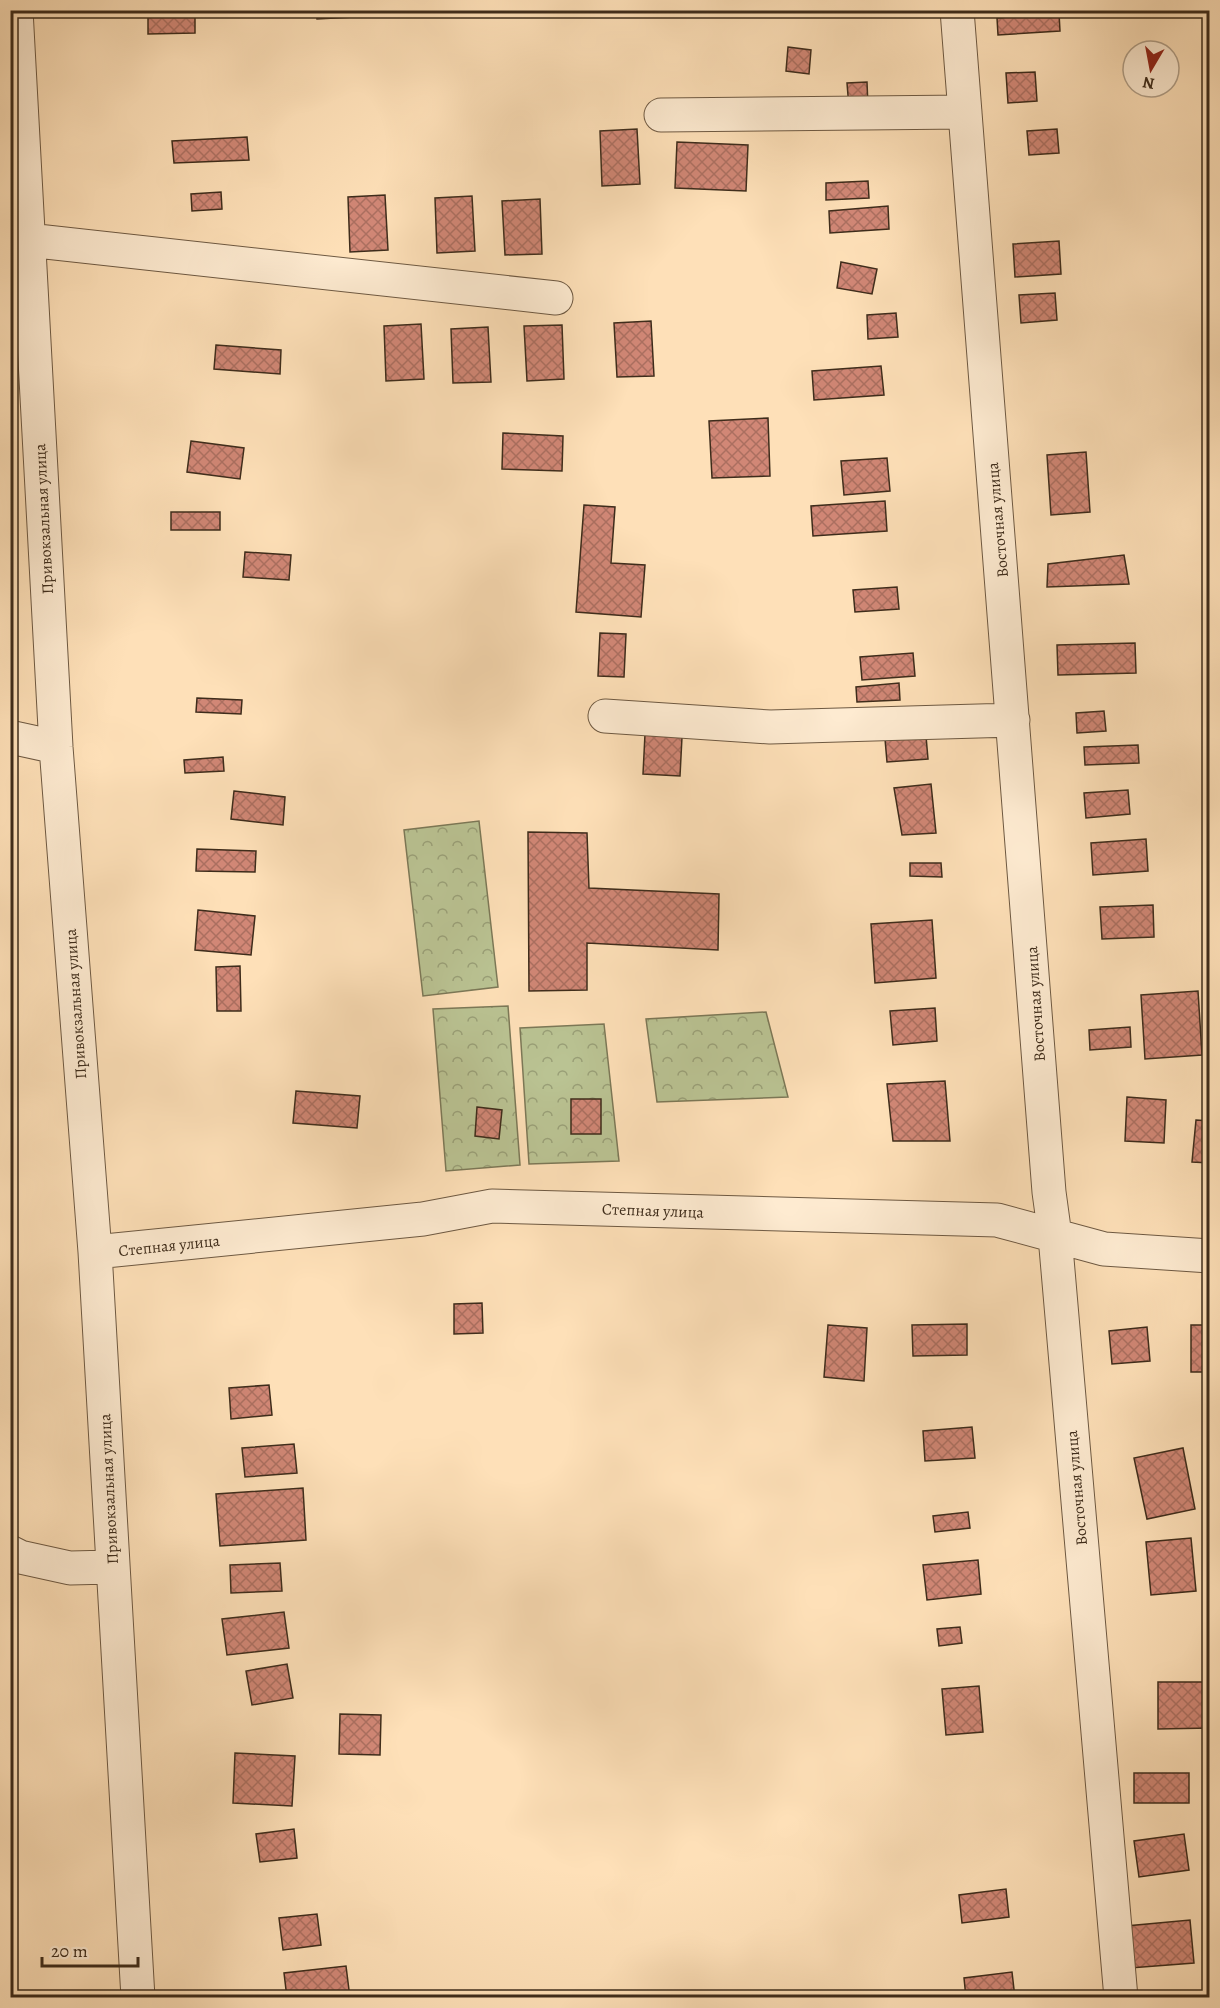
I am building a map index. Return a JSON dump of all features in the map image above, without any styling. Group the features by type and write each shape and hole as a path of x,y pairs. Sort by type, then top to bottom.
{"street":[{"name":"Привокзальная улица","path":"16,10 56,747 95,1252 138,1998"},
{"name":"Восточная улица","path":"957,10 1049,1192 1055,1236 1121,1998"},
{"path":"661,115 965,112"},
{"path":"28,240 556,298"},
{"path":"604,716 770,727 1013,720"},
{"path":"10,737 56,747"},
{"name":"Степная улица","path":"95,1252 423,1219 492,1206 997,1220 1104,1249 1209,1256"},
{"path":"10,1552 20,1557 70,1568 112,1567"}],"green space":[{"path":"479,821 498,987 423,996 404,830"},
{"path":"508,1006 520,1165 446,1171 433,1009"},
{"path":"766,1012 788,1097 657,1102 646,1019"},
{"path":"604,1024 619,1161 529,1164 520,1028"}],"building":[{"path":"148,10 195,10 195,33 148,34"},
{"path":"316,10 354,10 354,17 317,19"},
{"path":"381,10 418,10 419,13 381,15"},
{"path":"434,10 472,10 472,13 434,15"},
{"path":"502,10 539,10 539,12 502,14"},
{"path":"1059,13 1060,31 998,35 997,18"},
{"path":"788,47 811,50 809,74 786,71"},
{"path":"1035,72 1037,101 1008,103 1006,73"},
{"path":"867,82 868,107 849,108 847,83"},
{"path":"637,129 640,184 602,186 600,131"},
{"path":"1057,129 1059,153 1029,155 1027,131"},
{"path":"247,137 249,160 174,163 172,141"},
{"path":"677,142 748,145 746,191 675,188"},
{"path":"868,181 869,198 826,200 826,183"},
{"path":"221,192 222,209 192,211 191,194"},
{"path":"385,195 388,250 350,252 348,197"},
{"path":"472,196 475,251 437,253 435,198"},
{"path":"540,199 542,254 505,255 502,201"},
{"path":"888,206 889,229 830,233 829,211"},
{"path":"1059,241 1061,274 1015,277 1013,244"},
{"path":"841,262 877,269 872,294 837,288"},
{"path":"1055,293 1057,320 1021,323 1019,295"},
{"path":"896,313 898,337 868,339 867,315"},
{"path":"651,321 654,376 617,377 614,323"},
{"path":"421,324 424,379 386,381 384,326"},
{"path":"562,325 564,379 527,381 524,326"},
{"path":"488,327 491,382 453,383 451,329"},
{"path":"216,345 281,350 280,374 214,369"},
{"path":"881,366 884,395 814,400 812,371"},
{"path":"768,418 770,476 712,478 709,421"},
{"path":"503,433 563,436 562,471 502,469"},
{"path":"191,441 244,448 240,479 187,472"},
{"path":"1086,452 1090,512 1051,515 1047,455"},
{"path":"887,458 890,491 844,495 841,461"},
{"path":"885,501 887,531 813,536 811,506"},
{"path":"584,505 615,507 611,563 645,565 641,617 576,612"},
{"path":"171,512 220,512 220,530 171,530"},
{"path":"245,552 291,555 289,580 243,577"},
{"path":"1124,555 1129,584 1047,587 1048,564"},
{"path":"897,587 899,609 855,612 853,590"},
{"path":"600,633 626,634 624,677 598,676"},
{"path":"1135,643 1136,673 1058,675 1057,645"},
{"path":"913,653 915,676 862,680 860,657"},
{"path":"899,683 900,700 857,702 856,687"},
{"path":"197,698 242,700 241,714 196,712"},
{"path":"1104,711 1106,731 1077,733 1076,713"},
{"path":"645,734 682,737 680,776 643,774"},
{"path":"926,736 928,759 887,762 885,739"},
{"path":"1138,745 1139,763 1085,765 1084,747"},
{"path":"223,757 224,771 185,773 184,760"},
{"path":"931,784 936,833 902,835 894,788"},
{"path":"1128,790 1130,814 1086,818 1084,793"},
{"path":"234,791 285,797 283,825 231,819"},
{"path":"528,832 587,833 589,888 719,894 718,950 587,943 587,990 529,991"},
{"path":"1146,839 1148,871 1093,875 1091,843"},
{"path":"197,849 256,851 255,872 196,871"},
{"path":"910,863 941,863 942,877 910,876"},
{"path":"1153,905 1154,937 1102,939 1100,907"},
{"path":"198,910 255,916 251,955 195,950"},
{"path":"932,920 936,978 875,983 871,924"},
{"path":"240,966 241,1011 217,1011 216,967"},
{"path":"1198,991 1202,1055 1145,1059 1141,995"},
{"path":"935,1008 937,1041 893,1045 890,1011"},
{"path":"1130,1027 1131,1047 1090,1050 1089,1030"},
{"path":"945,1081 950,1141 893,1141 887,1084"},
{"path":"296,1091 360,1096 357,1128 293,1123"},
{"path":"1127,1097 1166,1100 1164,1143 1125,1141"},
{"path":"571,1099 601,1099 601,1134 571,1134"},
{"path":"477,1107 502,1110 499,1139 475,1136"},
{"path":"1196,1120 1210,1121 1210,1163 1192,1162"},
{"path":"482,1303 483,1333 454,1334 454,1304"},
{"path":"967,1324 967,1355 913,1356 912,1325"},
{"path":"828,1325 867,1328 864,1381 824,1377"},
{"path":"1191,1325 1210,1325 1210,1372 1191,1372"},
{"path":"1147,1327 1150,1361 1112,1364 1109,1331"},
{"path":"269,1385 272,1415 231,1419 229,1388"},
{"path":"972,1427 975,1458 925,1461 923,1431"},
{"path":"294,1444 297,1473 245,1477 242,1448"},
{"path":"1183,1448 1195,1509 1147,1519 1134,1458"},
{"path":"303,1488 306,1540 220,1546 216,1494"},
{"path":"968,1512 970,1528 935,1532 933,1516"},
{"path":"1191,1538 1196,1591 1151,1595 1146,1542"},
{"path":"978,1560 981,1594 927,1600 923,1565"},
{"path":"280,1563 282,1591 231,1593 230,1565"},
{"path":"284,1612 289,1648 227,1655 222,1619"},
{"path":"960,1627 962,1643 939,1646 937,1629"},
{"path":"287,1664 293,1698 252,1705 246,1671"},
{"path":"1158,1682 1210,1682 1210,1728 1158,1729"},
{"path":"979,1686 983,1732 946,1735 942,1689"},
{"path":"340,1714 381,1715 380,1755 339,1754"},
{"path":"235,1753 295,1756 292,1806 233,1803"},
{"path":"1134,1773 1189,1773 1189,1803 1134,1803"},
{"path":"294,1829 297,1858 260,1862 256,1834"},
{"path":"1184,1834 1189,1870 1139,1877 1134,1841"},
{"path":"1006,1889 1009,1917 962,1923 959,1895"},
{"path":"317,1914 321,1945 283,1950 279,1918"},
{"path":"1190,1920 1194,1963 1130,1968 1126,1926"},
{"path":"346,1966 350,1998 287,1998 284,1973"},
{"path":"1012,1972 1015,1998 966,1998 964,1978"}]}
